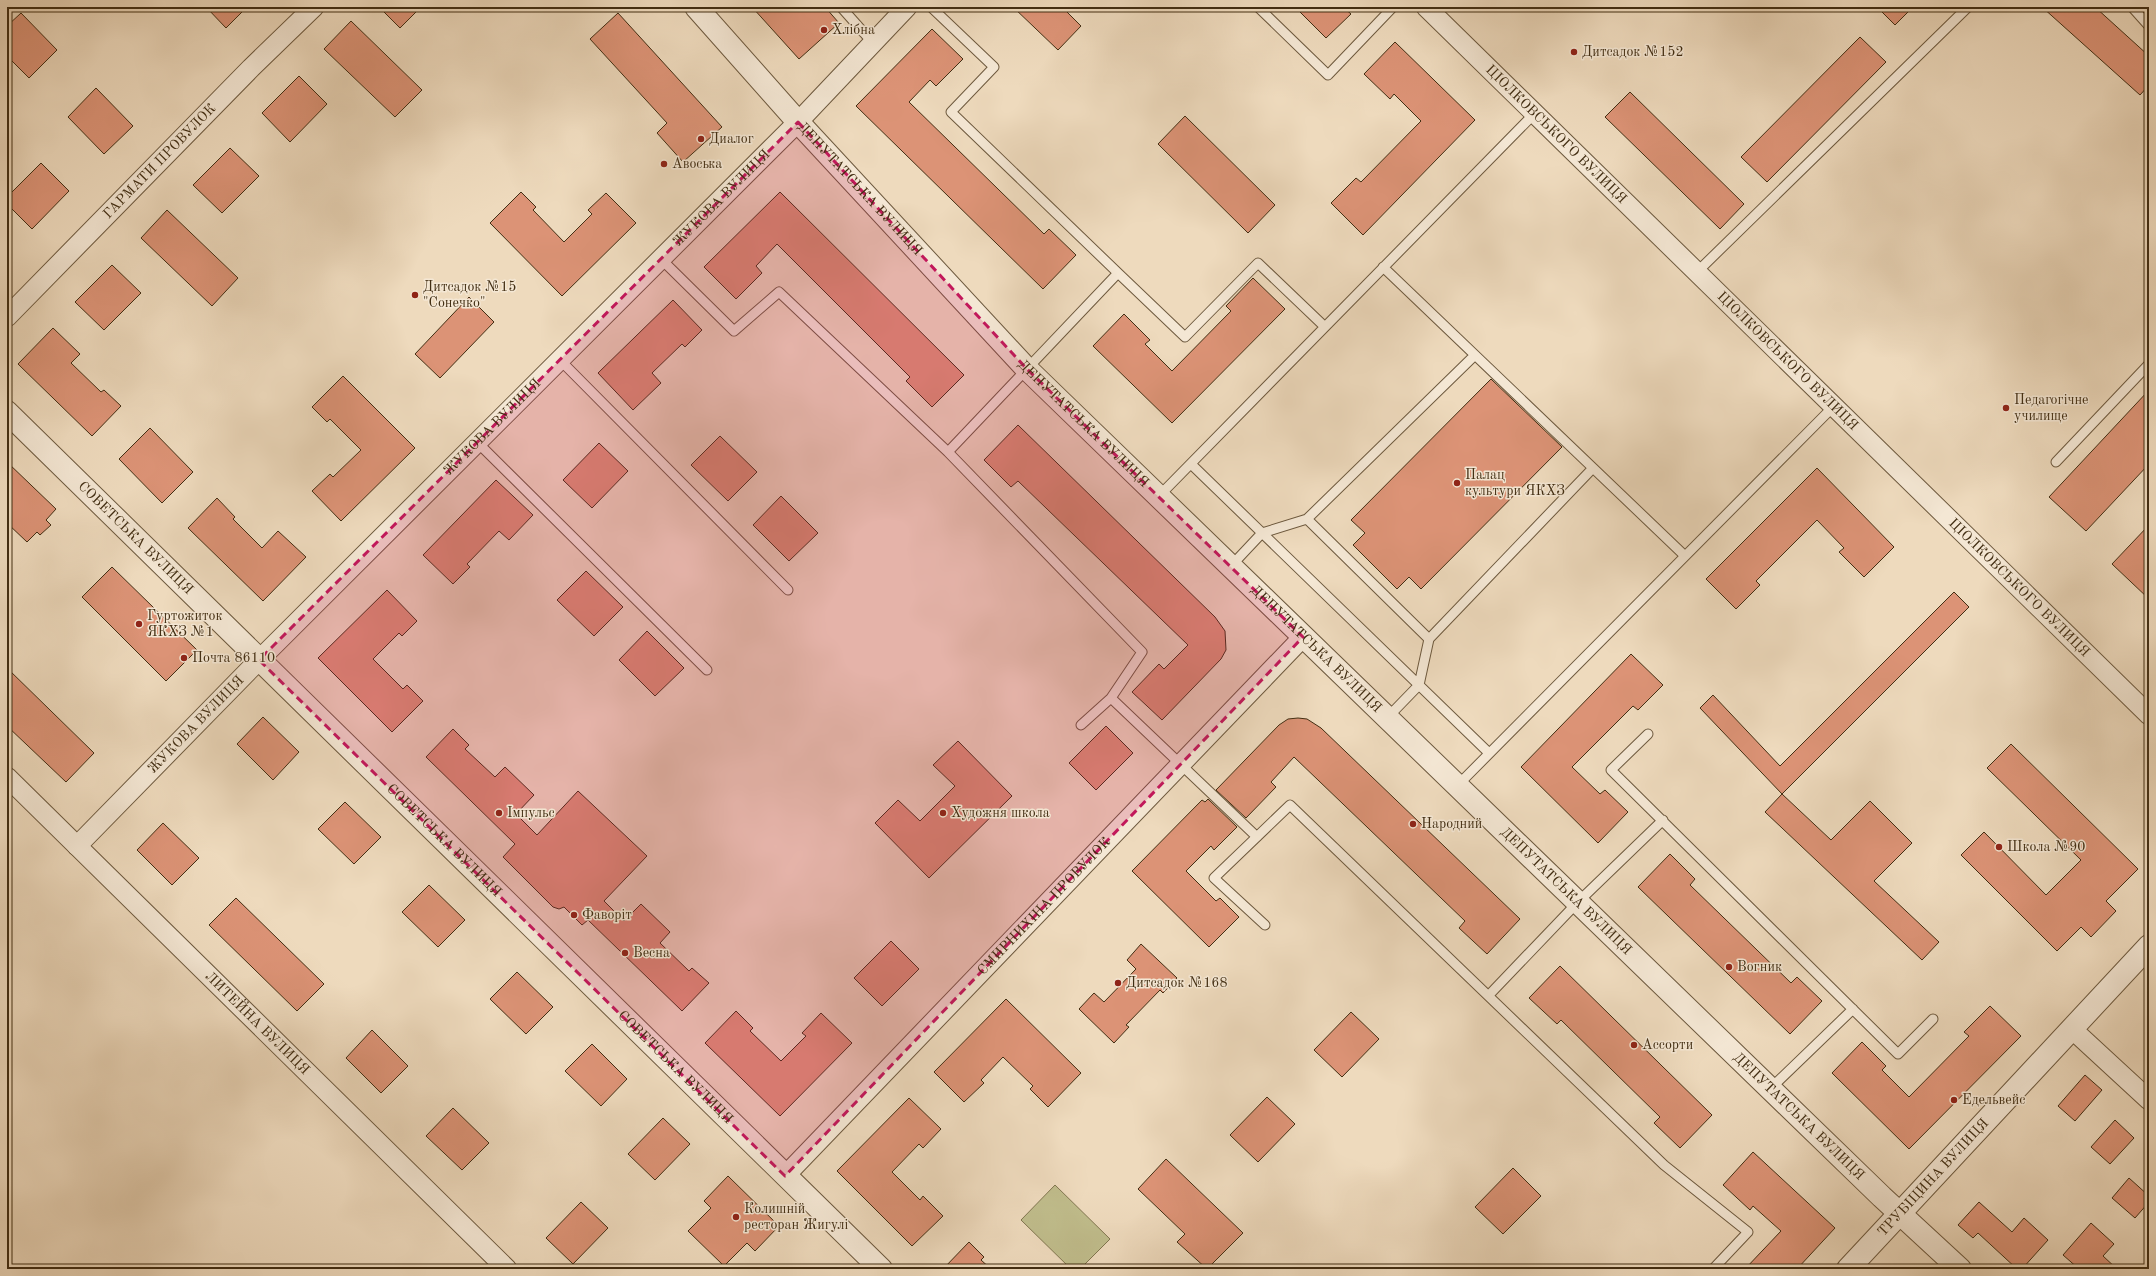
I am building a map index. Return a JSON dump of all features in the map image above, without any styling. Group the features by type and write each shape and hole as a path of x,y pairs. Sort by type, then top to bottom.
{"street":[{"name":"ГАРМАТИ ПРОВУЛОК","path":"7,317 245,74 314,7"},
{"name":"ДЕПУТАТСЬКА ВУЛИЦЯ","path":"696,7 798,122 1026,368 1899,1214 1960,1269"},
{"name":"ЖУКОВА ВУЛИЦЯ","path":"77,846 259,660 798,122 907,7"},
{"name":"ЦІОЛКОВСЬКОГО ВУЛИЦЯ","path":"1426,7 2149,715"},
{"name":"СОВЕТСЬКА ВУЛИЦЯ","path":"7,412 881,1269"},
{"name":"СМИРНИХІНА ПРОВУЛОК","path":"786,1176 1303,637"},
{"name":"ЛИТЕЙНА ВУЛИЦЯ","path":"7,777 506,1269"},
{"name":"ТРУБІЦИНА ВУЛИЦЯ","path":"1848,1269 2149,946"},
{"path":"2072,1029 2149,1100"}],"lane":[{"path":"841,7 873,43"},
{"path":"931,7 994,67 951,112 1185,337 1258,263 1325,327"},
{"path":"1258,7 1328,75 1393,7"},
{"path":"1697,272 1968,7"},
{"path":"2132,7 2149,26"},
{"path":"1158,496 1535,113"},
{"path":"661,259 734,330 779,292 948,452 1142,652 1111,698 1081,725"},
{"path":"1383,267 1685,556"},
{"path":"948,452 1026,368 1118,273"},
{"path":"1230,566 1262,533 1307,519 1475,355"},
{"path":"560,360 788,590"},
{"path":"2056,462 2149,364"},
{"path":"1457,786 1834,406"},
{"path":"477,442 707,670"},
{"path":"1191,464 1489,753"},
{"path":"1387,718 1419,685 1429,639 1593,468"},
{"path":"1307,519 1429,639"},
{"path":"1111,698 1257,837"},
{"path":"1648,734 1611,770 1898,1054 1932,1019"},
{"path":"1265,926 1214,878 1290,805 1664,1165 1748,1232 1713,1269"},
{"path":"1489,995 1577,902 1663,820"},
{"path":"1770,1089 1853,1009"}],"highlighted area":[{"path":"798,122 1026,368 1303,637 785,1176 259,660"}],"shaded area":[{"path":"1055,1185 1110,1239 1080,1269 1071,1269 1021,1220"}],"building":[{"path":"206,7 247,7 226,28"},
{"path":"379,7 421,7 400,28"},
{"path":"752,7 825,7 839,23 799,59"},
{"path":"1013,7 1062,7 1081,26 1058,50"},
{"path":"1295,7 1343,7 1351,14 1326,38"},
{"path":"1877,7 1913,7 1895,25"},
{"path":"2042,7 2095,7 2149,56 2149,85 2140,95"},
{"path":"21,13 57,50 29,78 7,56 7,26"},
{"path":"618,13 722,127 683,162 657,133 667,123 590,39"},
{"path":"351,21 422,90 395,117 324,49"},
{"path":"932,29 963,59 936,86 930,80 909,102 1044,234 1049,229 1076,255 1043,289 856,106"},
{"path":"1860,37 1886,62 1767,182 1741,157"},
{"path":"1395,42 1475,120 1363,235 1331,203 1356,178 1361,182 1421,121 1394,94 1390,99 1364,74"},
{"path":"299,76 327,104 290,142 262,113"},
{"path":"96,88 133,126 104,154 68,117"},
{"path":"1630,92 1744,204 1720,229 1605,117"},
{"path":"1185,116 1275,205 1248,233 1158,144"},
{"path":"230,148 259,176 222,213 193,185"},
{"path":"41,163 69,191 32,229 7,204 7,197"},
{"path":"521,192 536,207 533,210 564,242 592,214 588,210 606,193 636,223 562,296 490,223"},
{"path":"780,192 964,375 932,407 906,381 910,377 777,244 756,266 762,273 736,299 704,267"},
{"path":"167,210 238,278 212,306 141,238"},
{"path":"112,265 141,293 104,330 75,302"},
{"path":"1253,278 1285,309 1172,423 1093,346 1124,314 1150,340 1145,344 1172,371 1231,311 1226,306"},
{"path":"469,297 494,322 440,378 415,354"},
{"path":"673,300 702,330 685,347 682,344 652,373 661,383 633,410 598,373"},
{"path":"53,328 80,354 71,363 101,392 104,390 121,406 92,436 18,364"},
{"path":"343,376 415,448 341,521 312,491 330,474 333,477 361,450 330,419 327,422 312,407"},
{"name":"Палац культури ЯКХЗ","path":"1491,379 1562,447 1421,589 1409,577 1397,589 1353,545 1365,533 1351,520"},
{"path":"2149,390 2149,464 2086,531 2049,497"},
{"path":"1018,425 1215,617 1225,631 1226,650 1221,659 1162,720 1132,692 1159,664 1164,669 1188,645 1018,481 1011,487 984,460"},
{"path":"150,428 193,472 162,503 119,459"},
{"path":"720,436 757,472 728,501 691,465"},
{"path":"599,443 628,471 592,508 563,480"},
{"path":"7,462 56,509 46,520 51,525 40,535 37,532 27,542 7,523"},
{"path":"1817,468 1894,547 1864,577 1839,552 1844,548 1817,520 1756,581 1760,585 1736,609 1706,579"},
{"path":"496,480 533,515 509,540 499,531 467,564 470,567 453,584 423,555"},
{"path":"781,496 818,533 789,561 753,525"},
{"path":"217,498 235,517 233,519 262,548 278,531 306,557 263,601 188,528"},
{"path":"2149,525 2149,599 2112,564"},
{"name":"Гуртожиток ЯКХЗ №1","path":"112,567 197,650 166,681 82,597"},
{"path":"586,571 623,607 594,636 557,600"},
{"path":"387,590 417,621 402,636 399,633 373,659 403,689 407,685 423,701 392,732 318,658"},
{"path":"1954,592 1969,607 1782,794 1700,708 1713,695 1780,766"},
{"path":"647,631 684,668 655,696 619,660"},
{"path":"1631,654 1663,685 1638,710 1633,706 1572,767 1600,794 1605,790 1628,812 1598,843 1521,767"},
{"path":"7,668 94,753 66,782 7,726"},
{"path":"263,717 299,752 273,780 237,744"},
{"path":"1288,719 1307,719 1321,728 1520,919 1487,954 1459,928 1465,921 1294,757 1271,782 1276,787 1246,818 1216,790 1279,725"},
{"path":"1106,726 1133,753 1096,790 1069,763"},
{"path":"453,729 469,745 465,749 495,777 505,767 534,795 516,814 537,835 578,791 647,856 604,901 624,921 641,904 670,932 660,943 689,971 692,968 709,983 682,1011 588,920 582,925 564,907 559,909 553,907 503,857 515,844 426,757"},
{"path":"958,741 1012,796 929,878 875,823 898,800 920,821 955,786 933,765"},
{"path":"2011,744 2138,869 2106,901 2116,911 2091,937 2081,927 2057,951 1961,855 1984,832 2046,895 2081,860 1987,768"},
{"path":"1782,794 1831,840 1870,801 1912,843 1874,881 1939,942 1922,960 1765,812"},
{"path":"1208,799 1237,827 1214,850 1211,846 1186,871 1216,901 1220,898 1239,917 1209,947 1132,871 1202,800 1205,802"},
{"path":"345,802 381,837 354,864 318,829"},
{"path":"163,823 199,858 172,885 137,850"},
{"path":"1670,854 1695,879 1690,885 1791,983 1797,977 1822,1001 1790,1034 1638,887"},
{"path":"429,885 465,920 438,947 402,912"},
{"path":"236,898 324,984 297,1011 209,925"},
{"path":"891,941 919,969 882,1006 854,978"},
{"path":"1141,944 1177,978 1163,993 1160,990 1126,1025 1129,1027 1114,1043 1079,1009 1094,993 1104,1002 1136,969 1127,960"},
{"path":"1560,966 1712,1115 1680,1148 1654,1123 1660,1117 1561,1020 1557,1024 1529,998"},
{"path":"517,972 553,1007 526,1034 490,999"},
{"path":"1006,999 1081,1073 1048,1107 1030,1089 1033,1086 1003,1057 981,1080 984,1083 964,1102 934,1072"},
{"path":"1990,1006 2021,1036 1909,1149 1832,1073 1862,1042 1886,1066 1882,1070 1909,1097 1969,1036 1964,1032"},
{"path":"736,1011 753,1028 750,1031 781,1061 806,1036 802,1033 821,1013 852,1043 780,1116 705,1043"},
{"path":"1351,1012 1379,1039 1342,1077 1314,1050"},
{"path":"372,1030 408,1066 381,1093 346,1058"},
{"path":"592,1044 627,1079 601,1106 565,1071"},
{"path":"2085,1075 2102,1090 2075,1121 2058,1106"},
{"path":"1267,1097 1295,1124 1258,1162 1230,1135"},
{"path":"909,1098 941,1129 923,1148 919,1144 892,1172 920,1200 923,1196 943,1216 912,1246 837,1171"},
{"path":"453,1108 489,1143 462,1170 426,1136"},
{"path":"663,1118 690,1144 655,1180 628,1154"},
{"path":"2115,1120 2134,1138 2110,1164 2091,1147"},
{"path":"1753,1152 1835,1228 1797,1269 1745,1269 1781,1231 1753,1206 1750,1210 1723,1185"},
{"path":"1166,1159 1243,1233 1207,1269 1177,1242 1185,1234 1138,1189"},
{"path":"1513,1168 1541,1196 1503,1234 1475,1207"},
{"name":"Колишній ресторан Жигулі","path":"728,1176 779,1226 755,1251 747,1243 724,1266 688,1231 711,1208 704,1201"},
{"path":"2129,1178 2149,1196 2149,1202 2135,1218 2112,1198"},
{"path":"581,1202 608,1228 573,1264 546,1238"},
{"path":"1979,1202 2012,1232 2024,1218 2048,1240 2022,1269 2017,1269 1978,1233 1973,1238 1958,1225"},
{"path":"2091,1223 2114,1244 2103,1256 2117,1269 2079,1269 2063,1255"},
{"path":"969,1242 984,1257 981,1260 991,1269 943,1269"}],"place":[{"name":"Хлібна","path":"824,30"},
{"name":"Дитсадок №152","path":"1574,52"},
{"name":"Диалог","path":"701,139"},
{"name":"Авоська","path":"664,164"},
{"name":"Дитсадок №15 \"Сонечко\"","path":"415,295"},
{"name":"Педагогічне училище","path":"2006,408"},
{"name":"Палац культури ЯКХЗ","path":"1457,483"},
{"name":"Гуртожиток ЯКХЗ №1","path":"139,624"},
{"name":"Почта 86110","path":"184,658"},
{"name":"Імпульс","path":"499,813"},
{"name":"Художня школа","path":"943,813"},
{"name":"Народний","path":"1413,824"},
{"name":"Школа №90","path":"1999,847"},
{"name":"Фаворіт","path":"574,915"},
{"name":"Весна","path":"625,953"},
{"name":"Вогник","path":"1729,967"},
{"name":"Дитсадок №168","path":"1118,983"},
{"name":"Ассорти","path":"1634,1045"},
{"name":"Едельвейс","path":"1954,1100"},
{"name":"Колишній ресторан Жигулі","path":"736,1217"}]}
